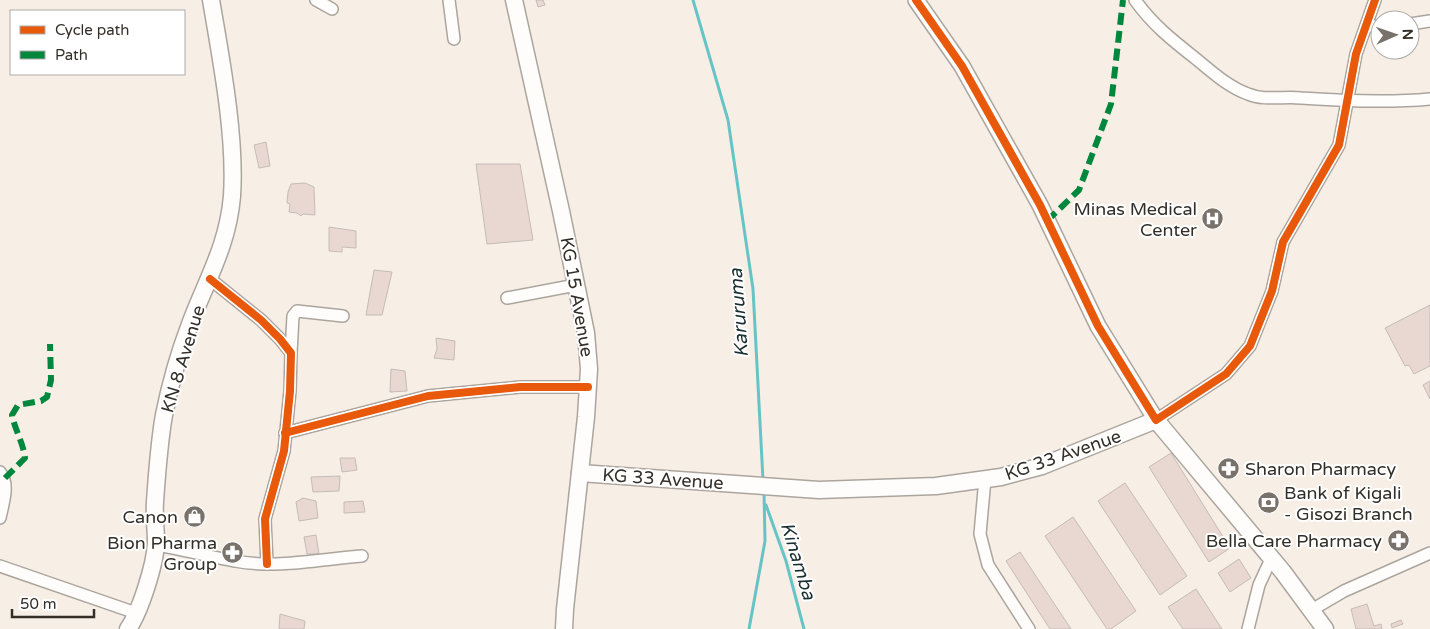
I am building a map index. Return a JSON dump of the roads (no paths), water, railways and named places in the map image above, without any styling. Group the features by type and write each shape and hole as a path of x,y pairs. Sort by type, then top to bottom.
{"main road":[{"name":"KN 8 Avenue","path":"128,629 144,595 156,545 154,504 164,416 173,379 190,324 210,279 228,229 232,194 230,143 211,0"},
{"name":"KG 15 Avenue","path":"514,0 586,333 589,369 564,629"},
{"name":"KG 33 Avenue","path":"580,473 819,490 912,488 985,479 1042,466 1156,420"},
{"path":"1156,420 1271,559 1325,629"}],"street":[{"path":"316,0 332,9"},
{"path":"449,0 454,40"},
{"path":"916,0 962,66 1040,205 1098,326 1156,420 1226,374 1250,346 1272,291 1283,242 1338,145 1356,54 1376,0"},
{"path":"1135,0 1148,18 1172,40 1215,75 1248,95 1346,101 1402,102 1430,99"},
{"path":"210,279 261,320 280,339 290,353"},
{"path":"507,298 576,285"},
{"path":"267,564 265,519 282,459 290,390 292,316 297,311 343,316"},
{"path":"285,433 428,396 520,386 588,387"},
{"path":"0,472 5,478 6,486 0,518"},
{"path":"985,479 980,534 988,565 1029,629"},
{"path":"156,545 192,550 236,562 267,564 362,556"},
{"path":"1310,611 1352,588 1430,553"},
{"path":"1248,629 1259,585 1271,559"},
{"path":"0,566 136,613"}],"waterway":[{"name":"Karuruma","path":"693,0 728,120 753,289 763,480"},
{"name":"Karuruma","path":"749,629 765,541 764,491"},
{"name":"Kinamba","path":"766,505 786,561 804,629"}],"place":[{"name":"Minas Medical Center","path":"1213,219"},
{"name":"Sharon Pharmacy","path":"1229,469"},
{"name":"Bank of Kigali - Gisozi Branch","path":"1268,503"},
{"name":"Canon","path":"194,517"},
{"name":"Bella Care Pharmacy","path":"1398,541"},
{"name":"Bion Pharma Group","path":"233,553"}]}
